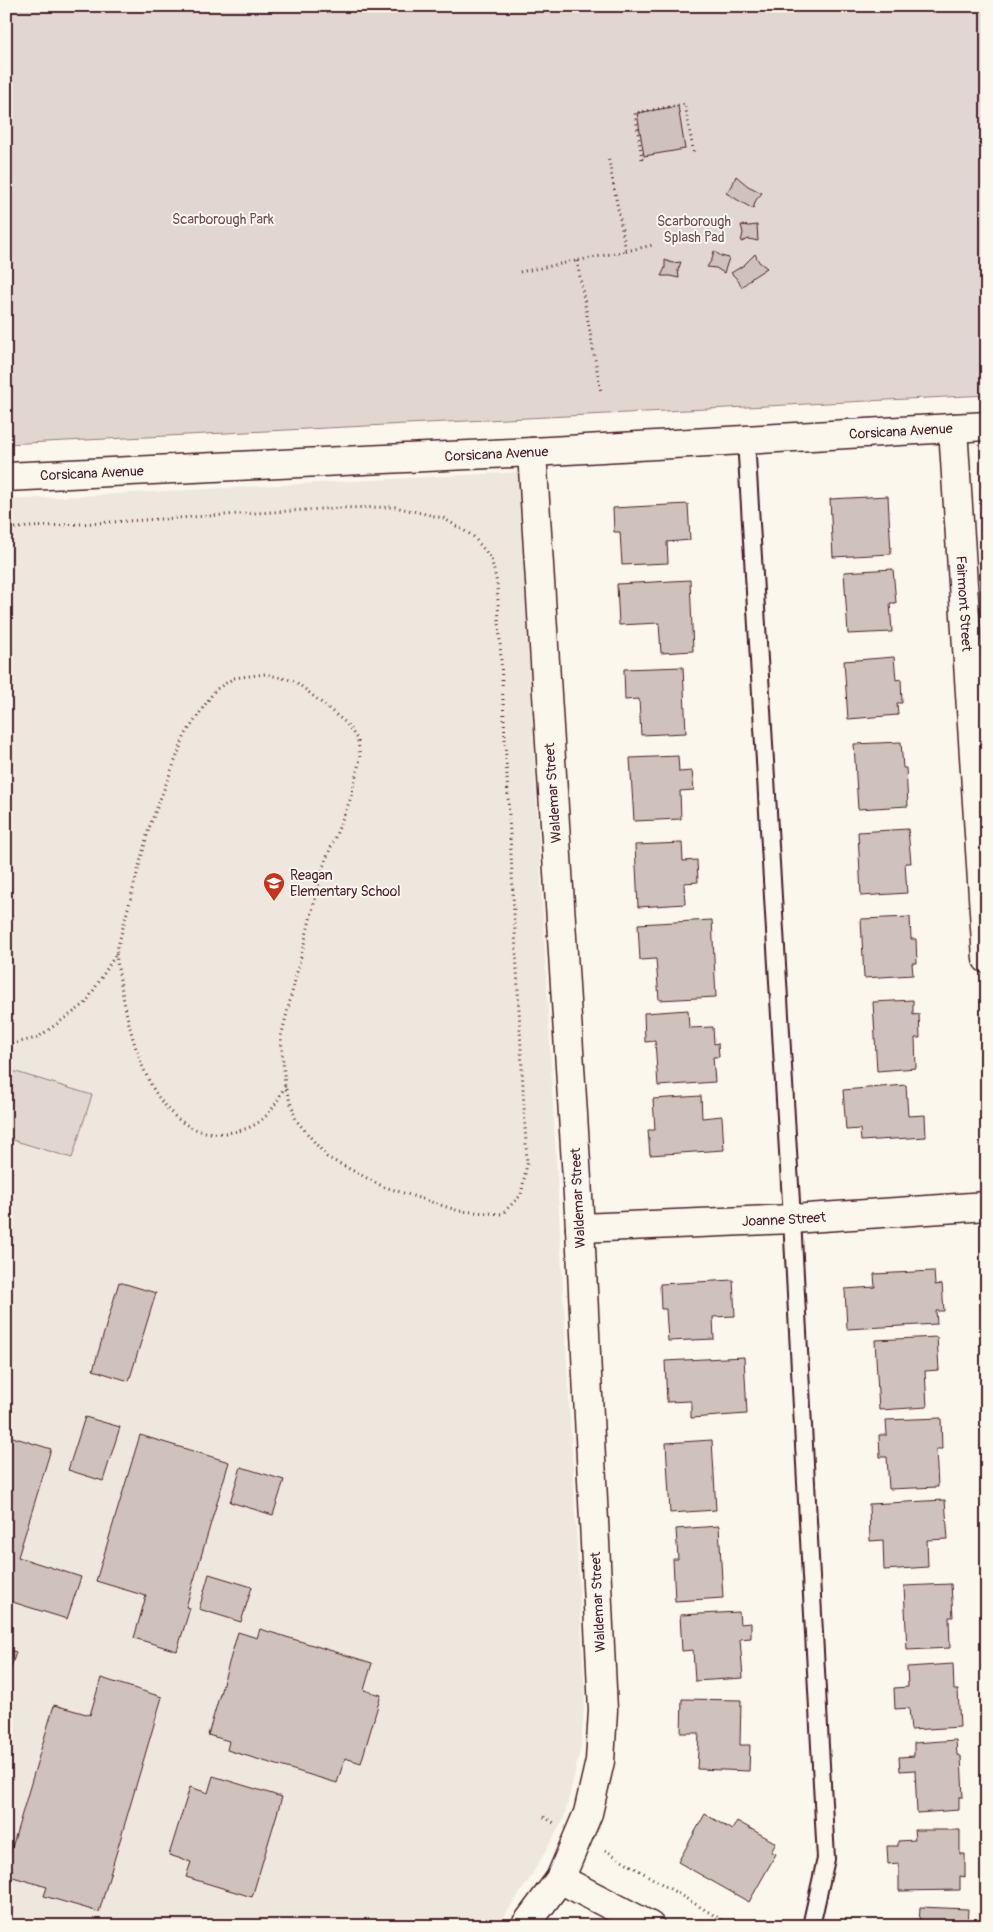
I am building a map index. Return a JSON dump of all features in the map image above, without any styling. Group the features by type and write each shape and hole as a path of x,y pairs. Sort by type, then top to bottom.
{"street":[{"name":"Corsicana Avenue","path":"6,477 532,452 987,426"},
{"name":"Fairmont Street","path":"953,428 987,960"},
{"name":"Waldemar Street","path":"525,1926 560,1879 588,1813 600,1761 603,1710 580,1228 532,452"},
{"name":"Joanne Street","path":"580,1228 792,1219 987,1206"},
{"path":"560,1879 650,1926"}],"lane":[{"path":"746,439 792,1219 826,1859 811,1926"}],"path":[{"path":"642,159 635,113 685,104 694,155"},
{"path":"608,156 626,251"},
{"path":"520,272 653,245"},
{"path":"577,261 601,392"},
{"path":"6,532 24,527 338,508 394,507 443,518 473,536 491,558 498,593 527,1164 520,1195 502,1214 459,1211 382,1186 327,1157 296,1120 285,1086 281,1037 323,867 350,800 360,759 358,740 346,723 295,681 265,674 234,678 215,690 185,735 149,828 116,954 85,1004 37,1038 6,1045"},
{"path":"116,954 121,992 133,1038 150,1084 168,1110 192,1129 215,1134 242,1131 261,1121 274,1109 285,1086"},
{"path":"544,1817 554,1823"},
{"path":"605,1850 732,1926"}],"shaded area":[{"name":"Reagan Elementary School","path":"519,472 585,1696 581,1746 564,1819 527,1883 497,1926 6,1926 6,500"}],"green space":[{"name":"Scarborough Park","path":"6,6 987,6 987,395 6,444"},
{"path":"6,1069 92,1095 72,1158 6,1138"}],"building":[{"path":"678,106 685,149 644,156 637,113"},
{"path":"736,176 748,186 762,193 756,200 753,209 726,193 732,186"},
{"path":"741,225 757,225 758,241 749,239 741,242 743,233"},
{"path":"714,251 721,256 729,258 724,273 716,268 707,267"},
{"path":"755,254 759,262 767,268 742,287 731,273 744,265"},
{"path":"665,260 672,263 681,262 678,270 679,278 661,276 665,268"},
{"path":"888,496 891,554 833,557 830,499"},
{"path":"688,504 690,540 667,542 668,563 622,565 620,532 614,532 613,508"},
{"path":"893,569 896,603 890,603 892,632 848,634 844,572"},
{"path":"690,580 693,651 661,653 659,623 619,625 617,584"},
{"path":"894,657 896,680 901,679 902,703 897,703 898,715 848,719 844,661"},
{"path":"683,667 686,733 641,735 639,699 625,700 624,669"},
{"path":"901,742 903,768 906,768 908,806 858,809 854,744"},
{"path":"678,756 679,772 692,771 694,790 680,791 681,819 634,821 630,758"},
{"path":"908,829 911,863 905,863 907,893 861,896 858,832"},
{"path":"682,843 683,861 697,860 698,882 684,883 685,904 638,907 635,845"},
{"path":"910,917 911,939 916,939 917,963 912,963 913,975 864,978 861,919"},
{"path":"712,920 716,997 659,1000 656,959 640,960 638,924"},
{"path":"913,1000 913,1015 919,1014 920,1038 915,1038 916,1068 877,1071 873,1002"},
{"path":"688,1010 689,1028 713,1027 714,1044 718,1043 719,1057 713,1057 715,1082 658,1086 655,1041 645,1042 644,1013"},
{"path":"906,1085 908,1116 925,1115 926,1137 861,1141 860,1129 846,1130 843,1090"},
{"path":"701,1096 702,1118 722,1116 724,1150 650,1155 648,1130 655,1130 653,1099"},
{"path":"934,1271 935,1285 942,1284 944,1311 936,1311 937,1324 847,1329 845,1289 875,1287 874,1274"},
{"path":"733,1280 735,1316 713,1317 714,1339 668,1341 666,1309 661,1309 660,1284"},
{"path":"119,1282 156,1293 129,1381 93,1370"},
{"path":"937,1337 939,1370 925,1371 927,1407 879,1410 875,1340"},
{"path":"744,1357 747,1414 691,1418 691,1401 667,1402 665,1361"},
{"path":"85,1417 120,1427 103,1481 68,1470"},
{"path":"941,1418 942,1449 936,1449 938,1487 889,1489 887,1457 880,1457 879,1435 887,1435 886,1420"},
{"path":"6,1435 51,1449 18,1557 81,1577 67,1619 6,1600"},
{"path":"140,1435 229,1462 186,1607 190,1608 177,1651 134,1638 146,1596 96,1581"},
{"path":"712,1440 716,1510 670,1513 666,1443"},
{"path":"241,1467 284,1480 273,1515 230,1502"},
{"path":"945,1500 948,1539 927,1540 928,1567 884,1570 883,1540 870,1541 869,1504"},
{"path":"719,1526 723,1598 675,1601 673,1559 678,1559 676,1529"},
{"path":"209,1574 252,1587 241,1622 199,1609"},
{"path":"951,1584 953,1617 949,1617 950,1648 907,1650 904,1586"},
{"path":"739,1612 740,1624 751,1623 751,1638 740,1639 743,1678 695,1681 693,1650 682,1651 680,1615"},
{"path":"260,1629 372,1663 364,1690 381,1695 361,1763 345,1758 337,1783 227,1750 229,1741 208,1735 238,1632 257,1638"},
{"path":"6,1649 16,1652 6,1684"},
{"path":"953,1664 954,1690 958,1690 960,1727 911,1730 909,1708 895,1709 894,1688 908,1687 907,1667"},
{"path":"101,1678 162,1697 99,1912 44,1896 47,1887 6,1875 6,1868 54,1705 90,1715"},
{"path":"682,1699 741,1700 740,1745 750,1745 749,1771 697,1769 699,1733 681,1733"},
{"path":"956,1740 957,1755 961,1756 963,1797 959,1797 959,1810 917,1813 915,1770 900,1771 899,1757 914,1756 914,1743"},
{"path":"213,1776 282,1797 252,1897 186,1877 191,1862 169,1855 190,1787 208,1793"},
{"path":"705,1814 732,1830 737,1821 776,1843 771,1852 776,1854 749,1902 678,1862"},
{"path":"914,1830 960,1830 960,1854 965,1854 965,1877 960,1876 960,1890 899,1891 899,1863 888,1864 887,1846 898,1846 898,1841 915,1840"},
{"path":"920,1907 968,1909 967,1926 919,1926"}],"place":[{"name":"Reagan Elementary School","path":"274,902"}],"park label":[{"name":"Scarborough Splash Pad","path":"694,230"}]}
